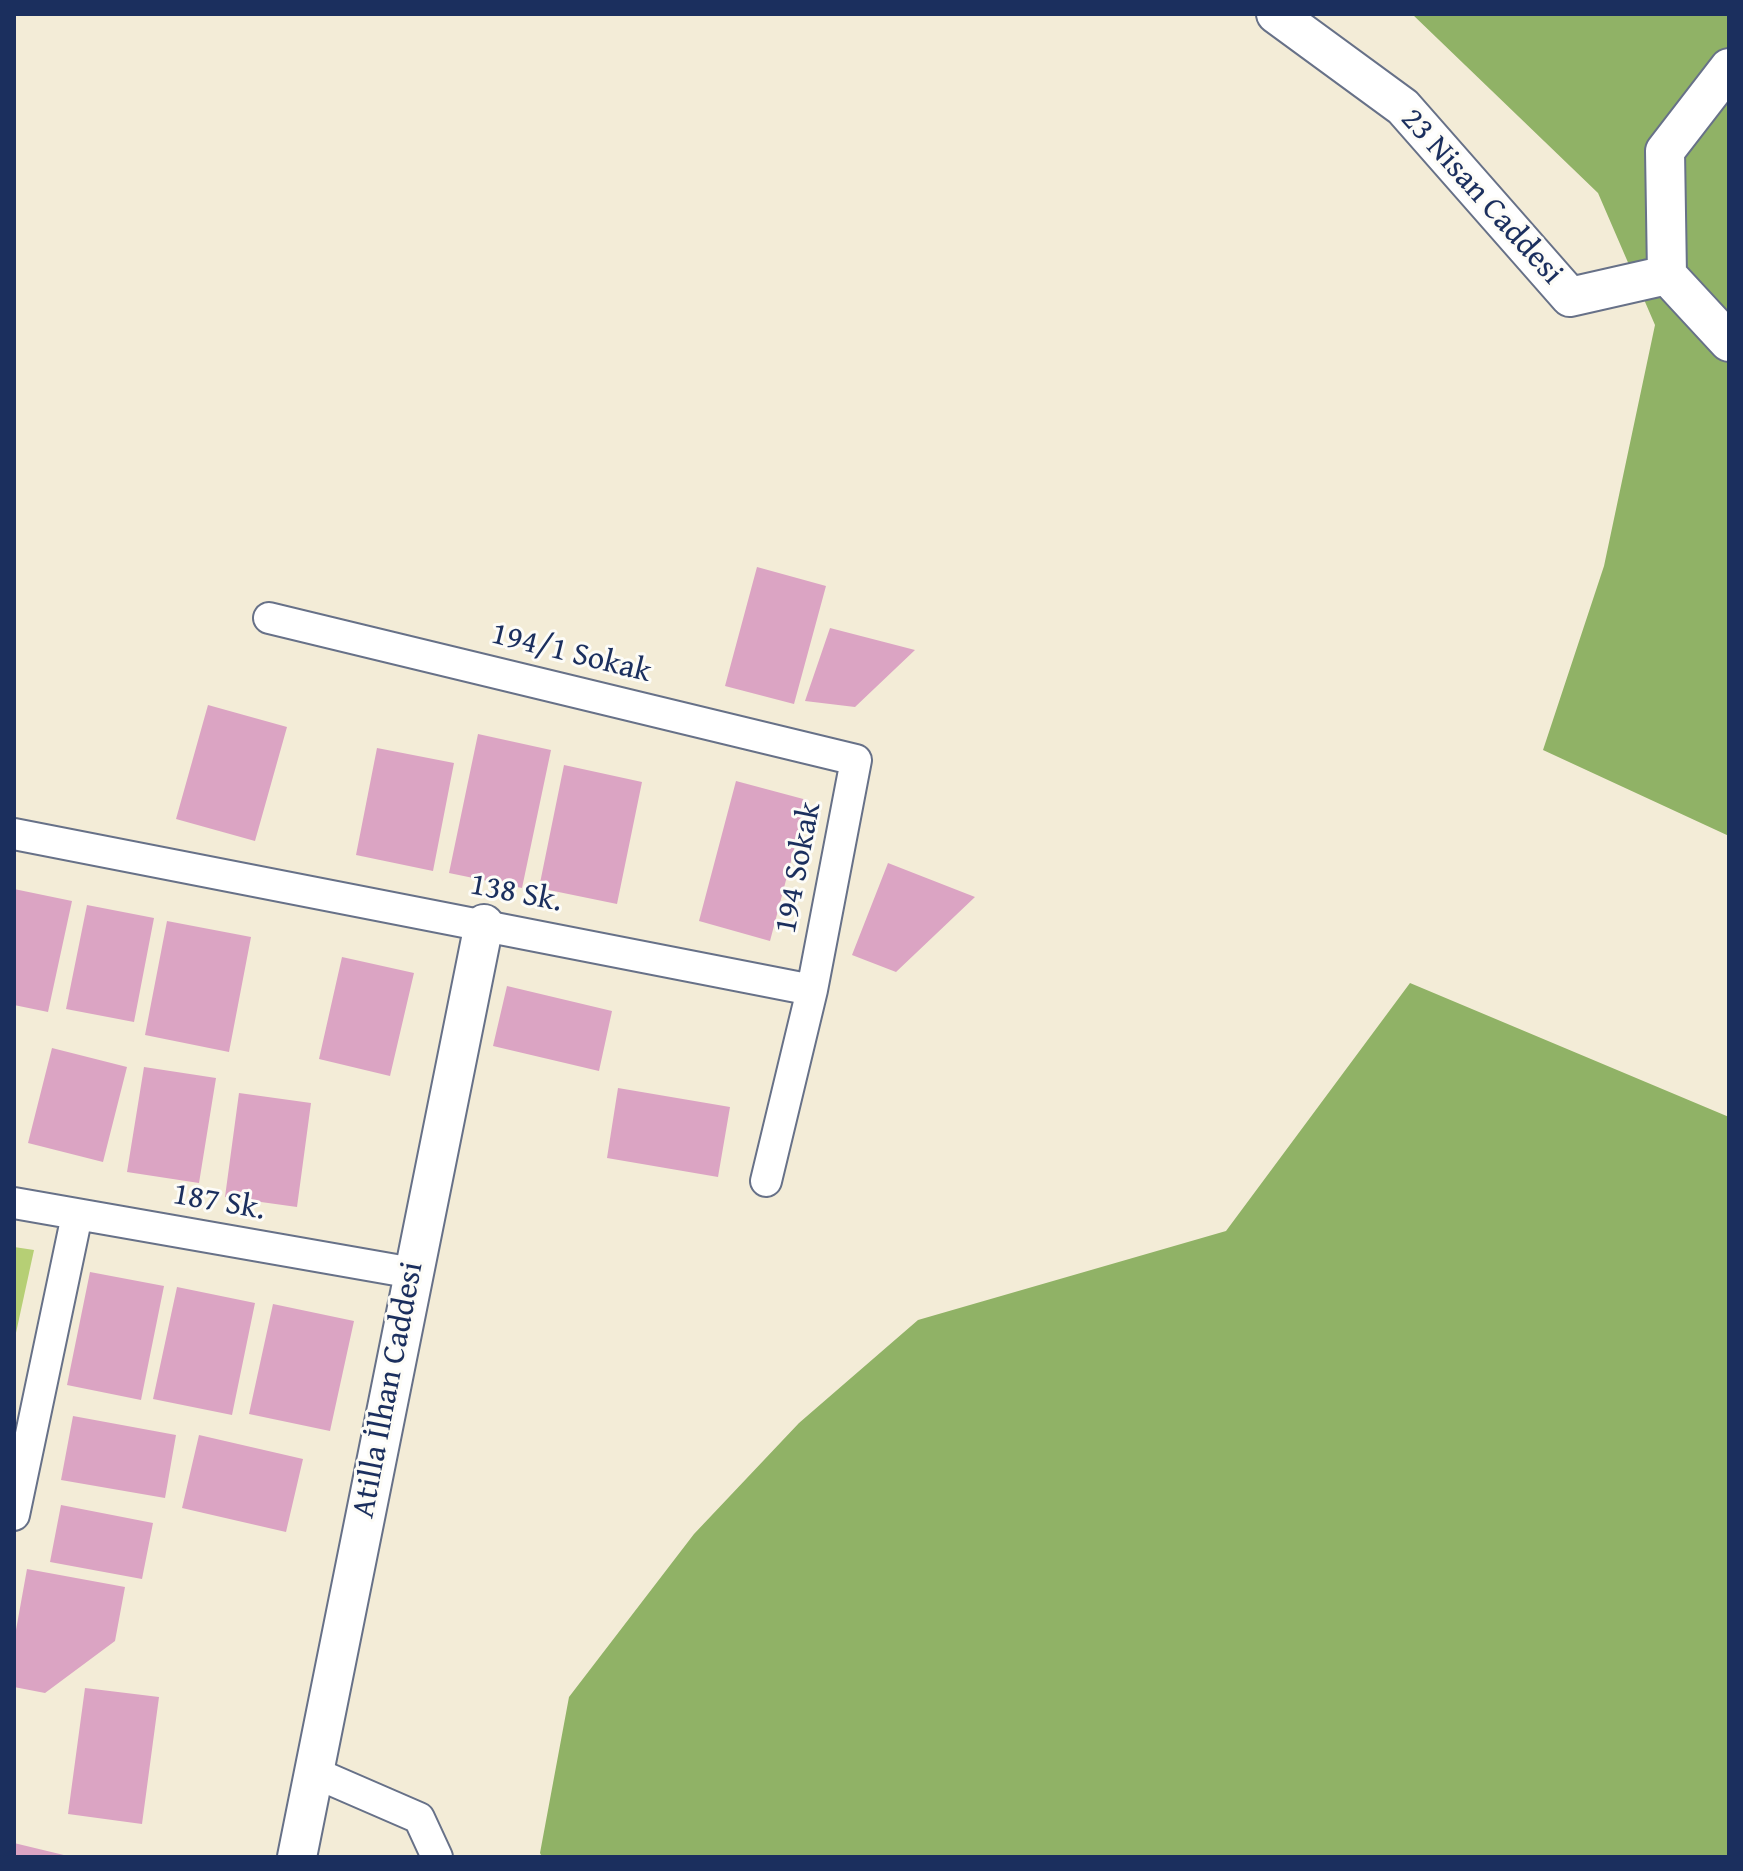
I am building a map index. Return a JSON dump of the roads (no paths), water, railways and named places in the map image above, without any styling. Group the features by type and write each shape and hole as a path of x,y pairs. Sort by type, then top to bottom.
{"street":[{"name":"23 Nisan Caddesi","path":"1276,14 1403,107 1570,297 1667,275"},
{"path":"1729,68 1665,151 1667,275 1729,342"},
{"name":"194/1 Sokak","path":"269,618 856,760"},
{"name":"194 Sokak","path":"812,990 856,760"},
{"name":"138 Sk.","path":"14,834 812,990"},
{"name":"Atilla İlhan Caddesi","path":"297,1857 484,924"},
{"path":"766,1181 812,990"},
{"name":"187 Sk.","path":"14,1203 413,1273"},
{"path":"14,1515 77,1215"},
{"path":"313,1772 419,1818 437,1857"}]}
